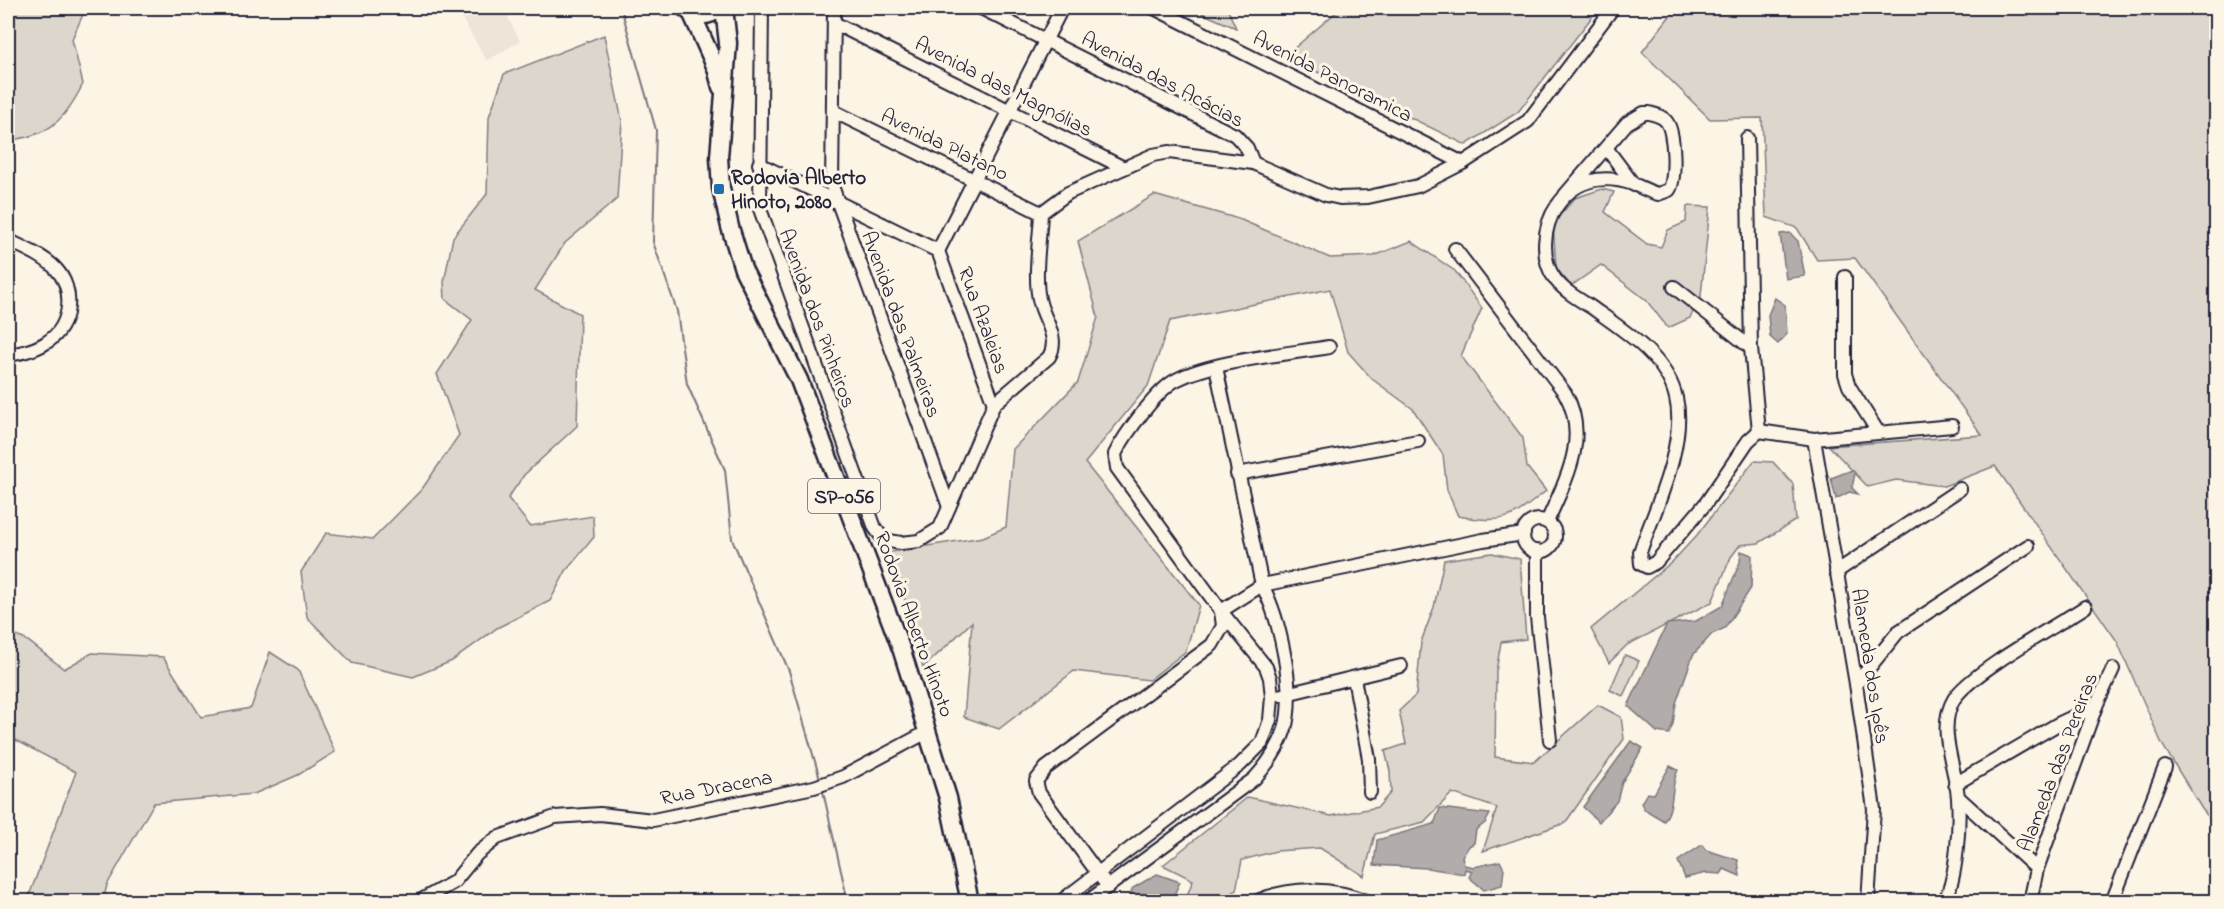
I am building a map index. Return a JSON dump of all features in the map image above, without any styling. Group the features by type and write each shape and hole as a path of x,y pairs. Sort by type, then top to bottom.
{"main road":[{"path":"688,10 706,15 720,8"},
{"name":"Rodovia Alberto Hinoto","path":"724,8 728,43 719,157 722,188 743,269 800,380 902,651 929,731 956,827 970,902"},
{"name":"Rodovia Alberto Hinoto","path":"688,10 716,68 724,96"}],"street":[{"name":"Avenida dos Pinheiros","path":"762,8 758,197 765,231 875,528 889,541 919,541 940,528 949,507"},
{"name":"Avenida das Palmeiras","path":"834,8 832,186 835,200 949,507"},
{"name":"Avenida das Acácias","path":"981,8 1235,135 1247,148 1253,163"},
{"path":"759,164 938,251 1062,8"},
{"name":"Avenida Panoramica","path":"1154,8 1463,163"},
{"path":"949,507 994,404 1049,357 1054,348 1054,339 1038,294 1041,213 1068,193 1153,155 1169,152 1253,163 1326,195 1340,198 1368,197 1418,186 1463,163 1528,121 1613,8"},
{"name":"Avenida das Magnólias","path":"834,23 1124,168"},
{"name":"Avenida Platano","path":"833,111 1041,213"},
{"path":"1565,195 1583,183 1603,178 1634,184 1658,194 1664,193 1671,187 1673,150 1670,126 1666,120 1649,113 1638,116 1627,123 1607,149 1565,195 1550,217 1545,250 1551,271 1563,287 1647,352 1663,371 1676,396 1678,411 1676,435 1669,469 1640,552 1641,564 1644,567 1656,562 1706,503 1748,441 1759,431"},
{"path":"1747,138 1751,348 1759,431"},
{"path":"1607,149 1634,184"},
{"path":"8,240 48,261 57,270 69,294 68,311 58,332 48,342 24,353 8,355"},
{"path":"1455,249 1565,393 1575,414 1577,426 1573,455 1547,522"},
{"name":"Rua Azaleias","path":"938,251 994,404"},
{"path":"1845,277 1845,374 1849,386 1878,432"},
{"path":"1674,287 1751,348"},
{"path":"1062,901 1240,765 1262,743 1270,720 1272,697 1266,667 1221,611 1114,460 1119,446 1168,385 1189,374 1329,347"},
{"path":"1087,902 1254,779 1275,753 1286,726 1288,694 1274,608 1262,585 1216,367"},
{"path":"1759,431 1814,439 1952,426"},
{"name":"Alameda dos Ipês","path":"1814,439 1856,684 1874,809 1868,902"},
{"path":"1237,474 1419,441"},
{"path":"1836,572 1960,489"},
{"path":"1540,520 1547,522 1555,532 1553,543 1547,549 1538,551 1527,546 1524,534 1530,523 1540,520"},
{"path":"1221,611 1262,585 1483,540 1524,534"},
{"path":"1856,684 1898,632 2028,546"},
{"path":"1538,551 1537,617 1550,740"},
{"path":"1944,902 1953,872 1958,797 1948,733 1953,700 1974,679 2085,608"},
{"path":"1108,887 1039,793 1036,781 1046,768 1212,645 1223,626 1221,611"},
{"path":"1272,697 1401,666"},
{"name":"Alameda das Pereiras","path":"2030,902 2037,869 2096,706 2113,669"},
{"path":"1354,678 1369,759 1370,792"},
{"path":"1955,784 2058,724 2096,706"},
{"name":"Rua Dracena","path":"418,902 454,882 477,854 497,838 555,817 600,814 653,820 814,787 830,783 929,731"},
{"path":"2112,902 2165,767"},
{"path":"1958,797 2037,869"},
{"path":"1255,902 1285,892 1308,890 1342,893 1369,902"}],"shaded area":[{"path":"8,8 86,8 72,39 83,84 76,97 62,117 45,130 34,135 8,140"},
{"path":"473,8 503,8 520,41 487,61 460,15"},
{"path":"1190,8 1227,8 1236,28"},
{"path":"1341,8 1599,8 1518,112 1466,145 1285,56"},
{"path":"1676,8 2216,8 2216,826 2202,809 2162,744 2117,641 1995,466 1944,486 1896,480 1868,487 1829,446 1982,435 1855,258 1817,260 1797,228 1766,217 1762,118 1710,119 1642,52"},
{"path":"604,35 622,121 617,199 565,243 535,290 580,314 577,426 524,475 508,498 530,526 593,516 594,537 566,571 550,601 497,628 452,661 413,677 352,663 307,617 301,572 326,533 373,539 422,489 459,435 437,374 472,320 445,299 444,282 453,237 487,194 489,117 504,74"},
{"path":"1602,189 1614,192 1605,212 1647,244 1661,247 1668,230 1686,222 1687,206 1710,207 1701,296 1690,318 1668,328 1646,300 1601,265 1571,286 1556,268 1553,223 1575,198"},
{"path":"1154,195 1239,219 1330,258 1374,256 1411,241 1455,271 1482,308 1461,356 1523,438 1527,467 1546,491 1515,514 1506,517 1487,520 1458,516 1447,490 1443,455 1413,409 1372,379 1348,352 1330,289 1170,321 1148,386 1085,463 1199,605 1186,651 1149,680 1074,671 999,729 964,717 972,622 923,668 900,581 884,553 983,537 1006,527 1013,449 1078,382 1098,317 1078,241"},
{"path":"1790,233 1798,241 1805,276 1786,279 1780,234"},
{"path":"1775,298 1785,305 1787,334 1778,344 1770,337 1768,315"},
{"path":"1754,461 1773,462 1793,484 1796,520 1759,543 1740,545 1731,557 1712,602 1627,645 1609,663 1591,629 1673,561 1697,535"},
{"path":"1852,470 1855,473 1852,488 1858,494 1849,492 1836,499 1831,478"},
{"path":"1741,551 1752,555 1751,588 1725,628 1712,634 1693,655 1676,703 1669,734 1657,732 1628,706 1667,624 1696,621 1722,606 1740,562"},
{"path":"1492,553 1520,559 1526,639 1501,642 1496,672 1495,757 1534,762 1598,705 1621,717 1624,739 1565,823 1483,851 1497,808 1452,793 1424,822 1375,834 1364,876 1320,848 1276,851 1242,860 1236,890 1223,901 1185,901 1193,880 1163,865 1248,797 1331,816 1378,807 1391,792 1390,771 1385,751 1406,744 1399,711 1416,695 1421,642 1434,607 1444,560"},
{"path":"8,632 28,641 64,669 92,653 163,657 201,717 251,708 270,652 298,670 335,752 298,775 254,794 154,803 107,885 103,901 27,901 76,772 8,736"},
{"path":"1625,655 1639,661 1623,696 1610,690"},
{"path":"1631,741 1643,748 1622,782 1617,801 1599,822 1583,807"},
{"path":"1670,766 1678,770 1670,809 1664,821 1644,809 1641,803 1647,793 1654,794"},
{"path":"1440,808 1490,814 1485,823 1476,830 1474,843 1469,846 1462,857 1464,865 1474,867 1500,861 1504,869 1502,885 1484,890 1469,877 1472,871 1465,869 1464,874 1427,868 1374,865 1377,840 1434,824"},
{"path":"1702,845 1706,850 1738,860 1740,876 1724,869 1721,874 1706,873 1685,878 1678,861"},
{"path":"1157,874 1180,882 1171,901 1127,901 1133,888"}],"waterway":[{"path":"621,8 656,130 653,242 677,311 687,384 725,470 732,539 789,671 820,779"},
{"path":"822,787 848,902"}],"place":[{"name":"Rodovia Alberto Hinoto, 2080","path":"719,189"}]}
